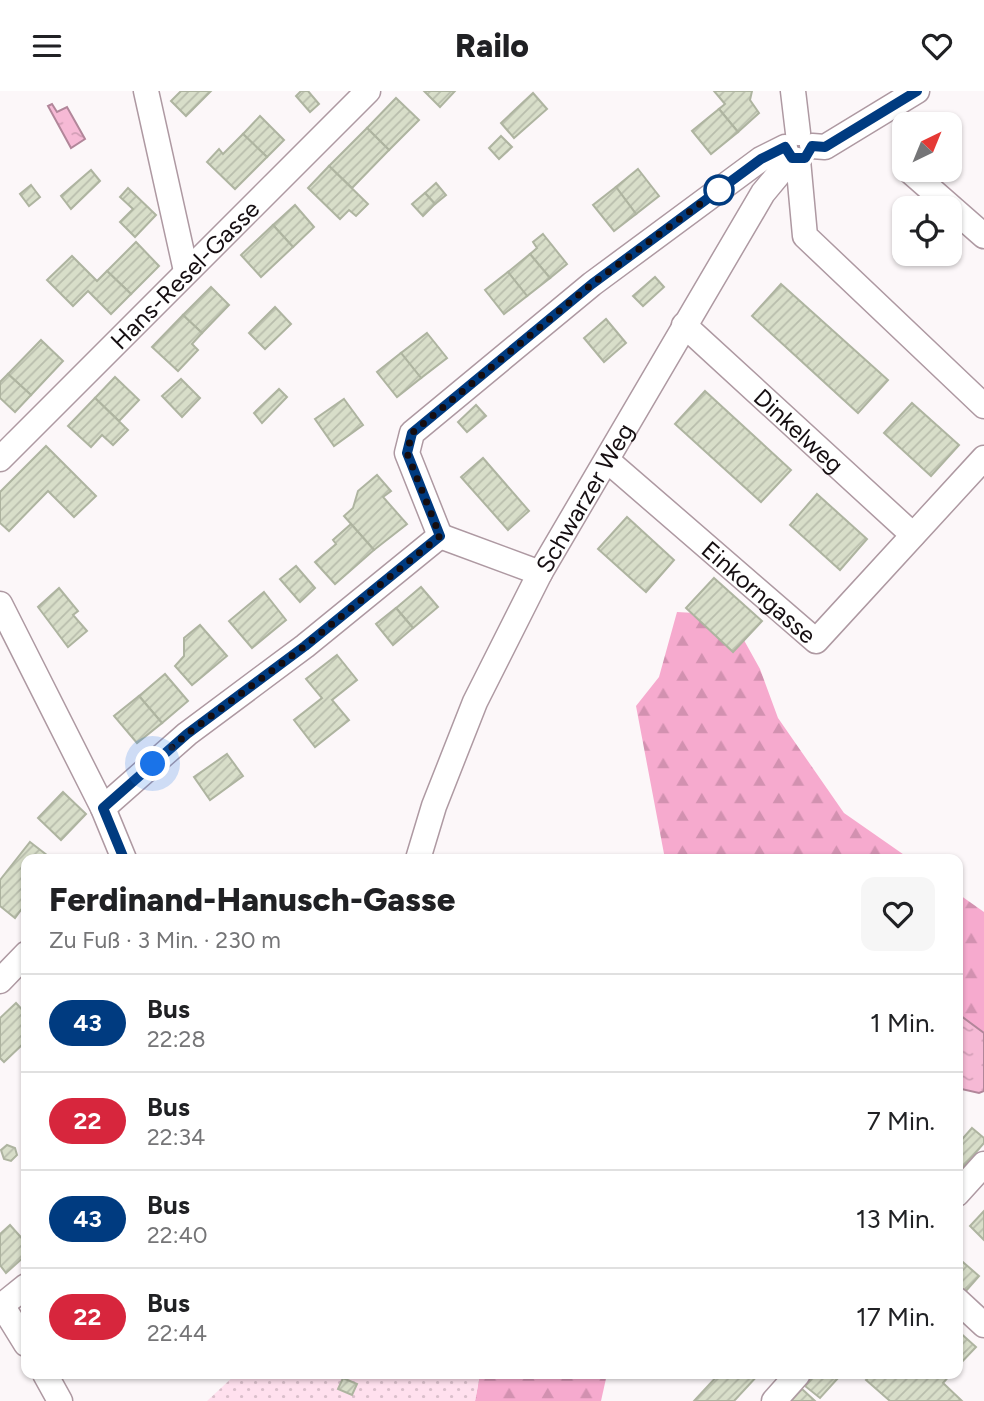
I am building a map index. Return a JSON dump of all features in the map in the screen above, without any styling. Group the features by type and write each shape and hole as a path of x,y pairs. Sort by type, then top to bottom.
{"street":[{"path":"146,91 186,271"},
{"name":"Hans-Resel-Gasse","path":"0,459 368,91"},
{"path":"793,91 805,236 984,406"},
{"path":"540,573 440,536 407,453 412,433 592,284 761,159 797,149 825,147 917,91"},
{"name":"Schwarzer Weg","path":"420,854 434,806 475,702 540,573 763,193 797,149"},
{"path":"922,182 984,236"},
{"name":"Dinkelweg","path":"684,325 913,535"},
{"name":"Einkorngasse","path":"608,461 816,641 984,458"},
{"path":"103,808 187,734 305,646 440,536"},
{"path":"0,604 103,808 117,854"},
{"path":"0,981 21,959"},
{"path":"963,1187 984,1164"},
{"path":"21,1290 1,1306 21,1336"},
{"path":"963,1306 984,1325"},
{"path":"48,1379 60,1401"},
{"path":"774,1401 794,1379"}],"green space":[{"path":"677,612 730,615 760,669 778,718 844,813 903,854 664,854 636,706 659,677"},
{"path":"963,897 984,912 984,1033 963,1017"},
{"path":"479,1379 606,1379 601,1401 475,1401"}],"shaded area":[{"path":"231,1379 479,1379 475,1401 207,1401"}],"water":[{"path":"52,104 57,112 67,107 85,139 71,148 48,106"},
{"path":"963,1017 984,1033 984,1091 979,1093 963,1089"}],"building":[{"path":"181,91 211,91 186,116 171,101"},
{"path":"301,91 308,91 319,104 310,112 296,96"},
{"path":"424,91 455,91 440,107"},
{"path":"714,91 752,91 750,100 759,113 738,132 719,109 725,104"},
{"path":"533,93 547,109 514,138 501,123"},
{"path":"396,98 419,120 389,150 367,128"},
{"path":"719,109 738,132 711,154 692,131"},
{"path":"260,116 284,140 267,157 243,134"},
{"path":"367,128 389,150 352,188 329,166"},
{"path":"243,134 267,157 235,189 207,162 219,149 223,154"},
{"path":"501,136 512,147 499,159 489,148"},
{"path":"329,166 368,204 356,216 349,210 340,219 308,188"},
{"path":"638,169 659,196 636,214 616,187"},
{"path":"91,170 100,181 71,209 61,196"},
{"path":"436,183 446,195 435,204 425,193"},
{"path":"31,185 40,197 29,206 20,194"},
{"path":"616,187 636,214 614,231 593,205"},
{"path":"128,188 156,215 135,237 120,222 133,209 120,197"},
{"path":"425,193 435,204 423,216 412,204"},
{"path":"295,205 314,227 293,247 273,225"},
{"path":"273,225 293,247 261,277 241,255"},
{"path":"543,234 567,264 550,278 530,254 537,248 533,242"},
{"path":"136,242 159,266 131,294 107,271"},
{"path":"530,254 550,278 527,296 508,272"},
{"path":"72,256 97,281 107,271 131,294 111,314 88,291 73,306 47,280"},
{"path":"508,272 527,296 504,314 485,290"},
{"path":"655,277 664,287 643,306 633,296"},
{"path":"781,284 888,380 858,413 752,316"},
{"path":"211,287 229,305 202,333 183,315"},
{"path":"275,307 291,324 265,349 249,333"},
{"path":"183,315 202,333 192,344 198,350 178,371 152,347"},
{"path":"606,319 626,343 604,362 584,338"},
{"path":"427,333 447,358 421,378 401,353"},
{"path":"41,340 63,361 31,395 8,374"},
{"path":"401,353 421,378 397,397 377,372"},
{"path":"8,374 31,395 15,412 0,398 0,382"},
{"path":"115,377 139,400 119,421 95,398"},
{"path":"181,379 200,398 182,417 162,396"},
{"path":"279,389 287,397 262,423 254,413"},
{"path":"705,391 791,470 761,502 675,424"},
{"path":"95,398 128,430 113,445 102,435 91,447 68,426"},
{"path":"344,399 363,425 334,446 315,419"},
{"path":"912,403 959,445 931,476 884,433"},
{"path":"476,405 486,416 467,432 458,422"},
{"path":"46,446 96,496 74,517 48,491 9,531 0,523 0,492"},
{"path":"483,458 529,511 508,530 461,477"},
{"path":"377,475 391,491 383,497 407,524 374,550 344,516 353,508 358,491"},
{"path":"817,494 867,539 840,570 790,525"},
{"path":"627,517 674,560 646,592 598,549"},
{"path":"351,524 374,550 335,584 315,562 336,544 333,540"},
{"path":"296,566 315,588 300,602 280,579"},
{"path":"714,578 762,621 733,652 686,608"},
{"path":"421,587 438,607 413,628 396,608"},
{"path":"59,588 78,611 73,615 87,631 68,647 38,607"},
{"path":"264,592 286,620 252,648 229,621"},
{"path":"396,608 413,628 393,645 376,624"},
{"path":"200,625 227,656 192,685 175,666 184,656 184,638"},
{"path":"337,655 357,680 332,700 349,720 315,747 294,720 322,698 306,679"},
{"path":"165,674 188,701 162,723 139,696"},
{"path":"139,696 162,723 137,743 114,716"},
{"path":"227,754 243,776 210,800 194,777"},
{"path":"63,792 86,814 61,840 38,818"},
{"path":"30,842 46,854 21,854 21,910 15,918 0,906 0,880"},
{"path":"16,1003 21,1008 21,1046 4,1062 0,1058 0,1018"},
{"path":"972,1128 984,1138 984,1143 963,1167 963,1138"},
{"path":"7,1145 15,1148 17,1155 11,1161 4,1159 1,1150"},
{"path":"984,1211 984,1240 970,1226"},
{"path":"10,1225 21,1237 21,1260 6,1273 0,1265 0,1234"},
{"path":"963,1262 979,1276 965,1292 963,1290"},
{"path":"963,1335 976,1347 963,1361"},
{"path":"343,1379 357,1384 352,1395 338,1389"},
{"path":"714,1379 754,1379 734,1401 694,1401"},
{"path":"811,1379 837,1379 820,1398 805,1386"},
{"path":"947,1379 943,1383 962,1401 890,1401 866,1380"},
{"path":"802,1389 815,1401 791,1401"}],"bus line":[{"name":"43","path":"122,854 103,808 187,734 305,646 440,536 407,453 412,433 592,284 761,159 785,147 786,153 792,158 805,158 812,146 825,147 917,91"}],"route":[{"path":"153,764 187,734 305,646 440,536 407,453 412,433 592,284 721,189 719,190"}]}
